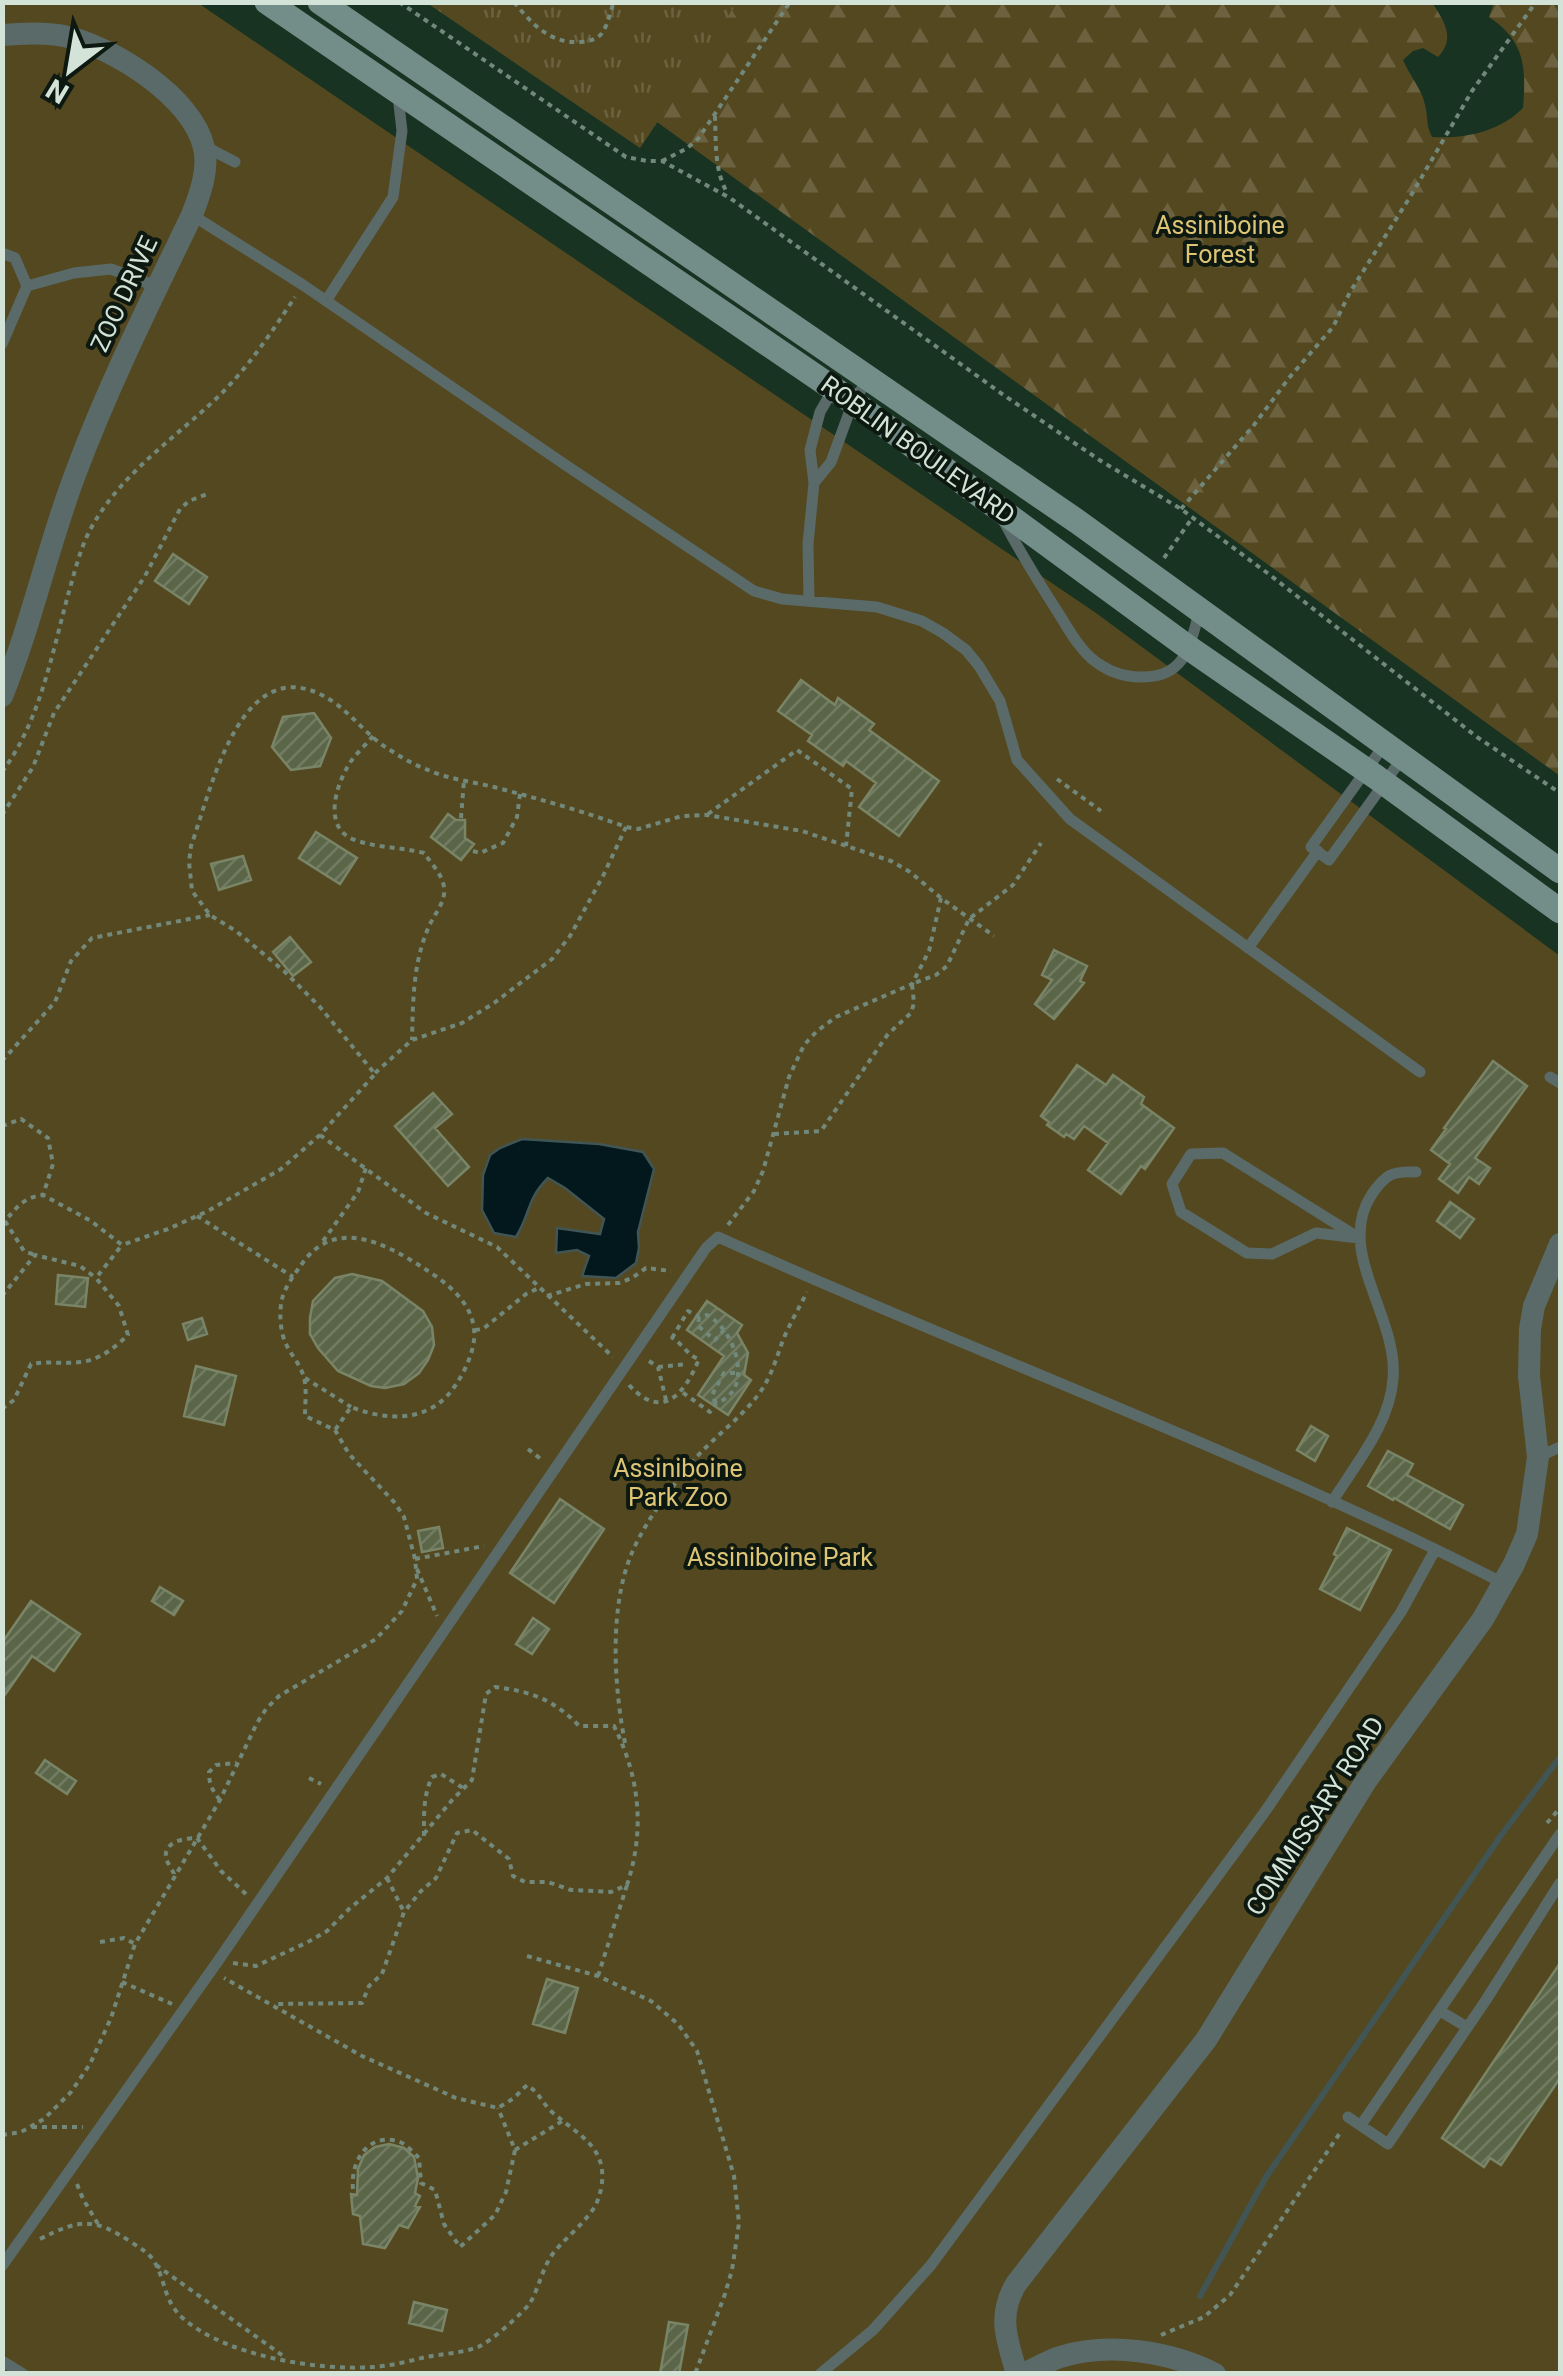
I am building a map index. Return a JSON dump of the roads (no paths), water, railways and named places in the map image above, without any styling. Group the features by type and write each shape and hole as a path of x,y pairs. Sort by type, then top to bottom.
{"main road":[{"name":"ROBLIN BOULEVARD","path":"267,2 843,395 1560,911"},
{"name":"ROBLIN BOULEVARD","path":"320,2 1200,609 1560,871"}],"street":[{"path":"2,35 66,36 118,59 167,92 196,126 204,146"},
{"name":"ZOO DRIVE","path":"2,696 75,475 101,409 199,197 206,165 204,146"},
{"name":"COMMISSARY ROAD","path":"1021,2374 1006,2336 1005,2320 1006,2306 1016,2284 1197,2053 1366,1781 1484,1619 1527,1534 1538,1457 1529,1376 1530,1329 1534,1306 1560,1244"},
{"path":"1021,2374 1079,2352 1121,2350 1184,2360 1216,2374"}],"lane":[{"path":"326,300 393,198 402,131 397,91"},
{"path":"204,146 235,162"},
{"path":"192,215 326,300 743,584 772,598 854,604 899,612 943,633 980,666 1000,701 1017,760 1070,820 1420,1072"},
{"path":"2,253 16,258 27,286 2,344"},
{"path":"27,286 74,273 111,269 158,287"},
{"path":"809,601 808,544 814,482 810,450 820,412 843,395 859,372"},
{"path":"814,482 831,462 843,395 859,372"},
{"path":"996,506 1068,628 1102,666 1134,677 1170,673 1190,648 1200,609"},
{"path":"1248,948 1314,849 1394,751"},
{"path":"1314,849 1330,860 1394,751"},
{"path":"1223,1153 1359,1238 1316,1232 1272,1254 1247,1253 1182,1212 1172,1184 1191,1154 1223,1153"},
{"path":"1332,1502 1377,1428 1393,1381 1391,1346 1362,1256 1360,1220 1376,1188 1394,1172 1416,1172"},
{"path":"2,2266 257,1904 621,1370 706,1248 718,1237 1332,1502 1503,1583"},
{"path":"1538,1457 1560,1446"},
{"path":"820,2374 873,2330 931,2266 1264,1813 1401,1612 1435,1550"},
{"path":"1558,1837 1560,1854"},
{"path":"1361,2125 1558,1837"},
{"path":"1348,2116 1388,2144 1560,1883"},
{"path":"1440,2010 1467,2028"},
{"path":"2,2360 23,2374"}],"water":[{"path":"522,1139 599,1144 643,1152 654,1169 638,1232 636,1263 616,1278 582,1276 589,1256 577,1250 556,1253 557,1228 600,1234 604,1219 548,1178 536,1193 516,1237 494,1233 482,1210 483,1175 490,1155"}],"waterway":[{"path":"1200,2296 1266,2177 1502,1834 1560,1757"}],"park label":[{"name":"Assiniboine Forest","path":"1220,240"},
{"name":"Assiniboine Park Zoo","path":"678,1482"},
{"name":"Assiniboine Park","path":"780,1557"}]}
